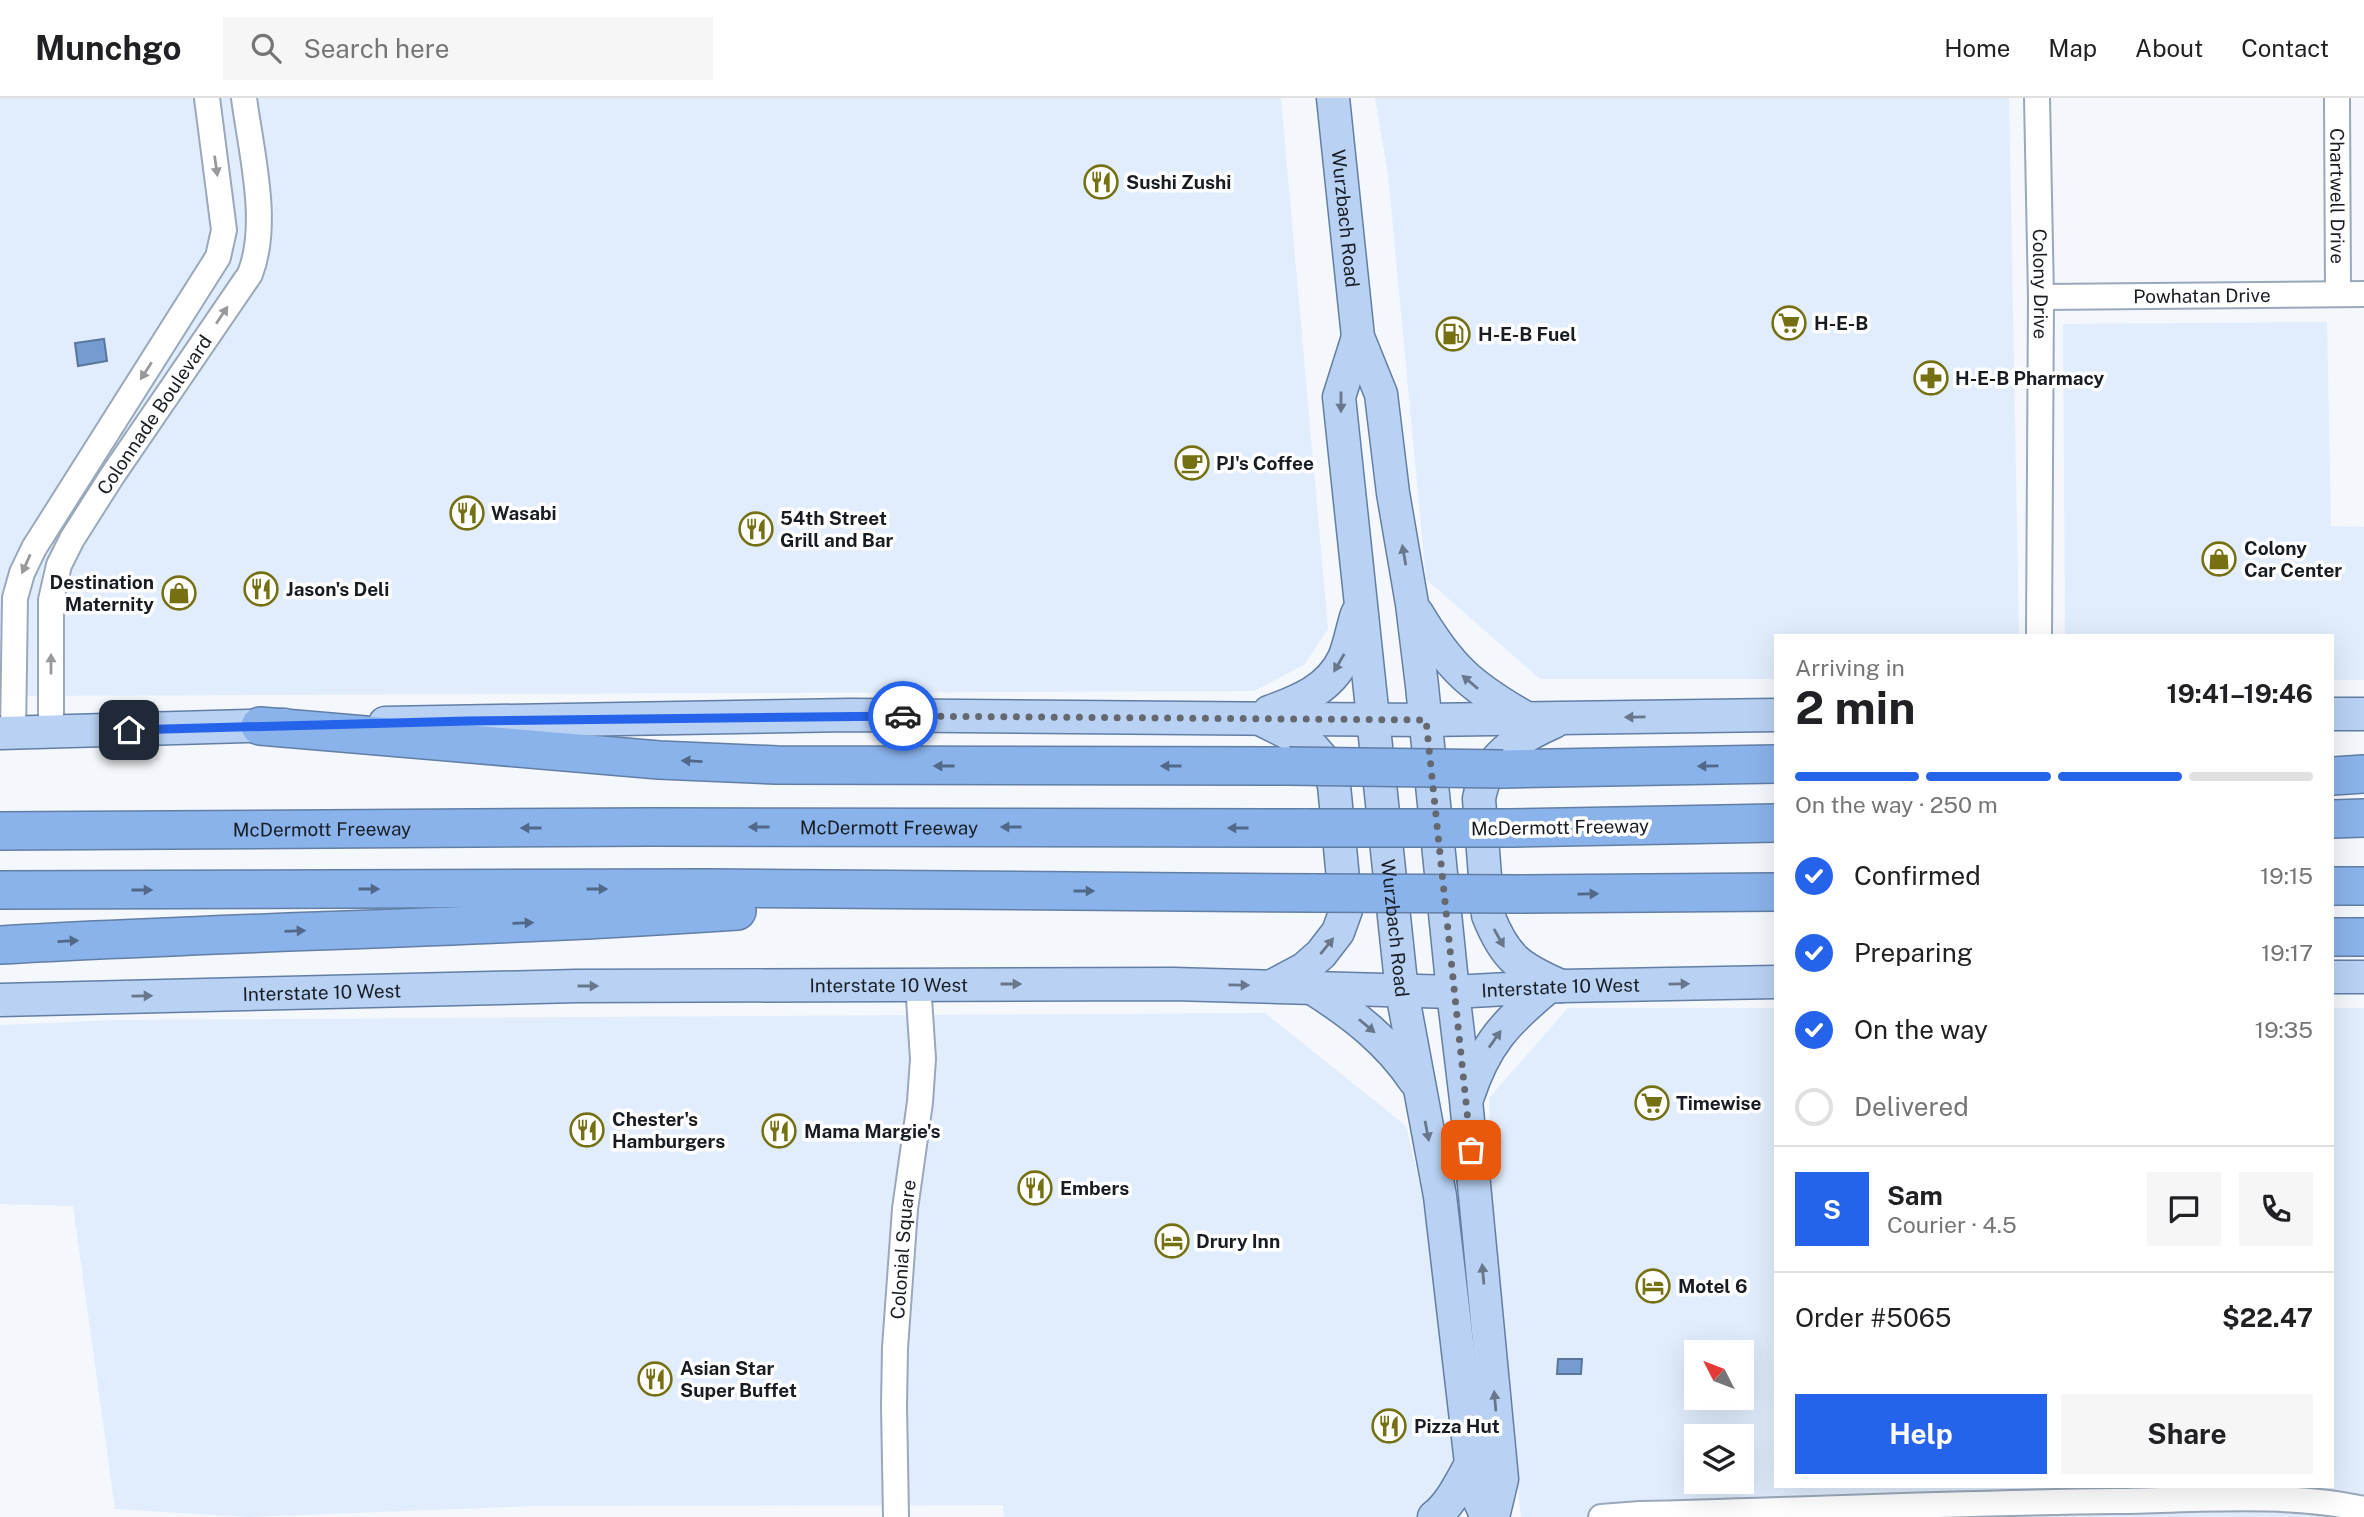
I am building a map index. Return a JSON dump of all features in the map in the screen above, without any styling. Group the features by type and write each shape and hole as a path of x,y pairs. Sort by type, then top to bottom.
{"highway":[{"path":"260,726 659,760 777,765 1503,769 1774,764"},
{"path":"2334,751 2364,752"},
{"path":"2334,776 2364,774"},
{"path":"2334,819 2364,818"},
{"name":"McDermott Freeway","path":"0,831 649,827 1511,828 1774,823"},
{"path":"2334,886 2364,886"},
{"path":"0,890 706,888 1519,894 1774,892"},
{"path":"0,945 156,936 596,921 1016,891"},
{"path":"2334,937 2364,937"}],"main road":[{"name":"Wurzbach Road","path":"1333,98 1358,337 1381,394 1426,720 1502,1479 1493,1517"},
{"name":"Wurzbach Road","path":"1358,337 1339,397 1402,992 1440,1196 1474,1489 1487,1517"},
{"path":"1255,717 1296,703 1315,693 1333,674 1343,659 1362,599"},
{"path":"1412,604 1443,654 1459,672 1477,688 1527,719"},
{"path":"2334,714 2364,714"},
{"path":"6,733 851,715 1426,720 1774,715"},
{"path":"1255,717 1302,740 1326,763 1334,785 1346,910 1338,932 1321,954 1304,969 1272,986"},
{"path":"1466,1100 1475,1074 1492,1042 1507,1023 1554,987 1510,956 1488,915 1479,799 1482,782 1512,745 1524,736 1562,718"},
{"path":"2334,977 2364,977"},
{"name":"Interstate 10 West","path":"0,1000 564,986 918,983 1272,986 1453,992 1774,982"},
{"path":"1311,987 1342,1007 1381,1039 1401,1059 1419,1087"},
{"path":"1434,1517 1453,1496 1471,1464"}],"street":[{"name":"Colonnade Boulevard","path":"6,733 15,598 22,573 34,548 219,257 223,230 207,98"},
{"name":"Colonnade Boulevard","path":"51,732 51,600 59,565 72,539 113,476 250,274 256,257 259,239 258,205 244,98"},
{"name":"Colony Drive","path":"2037,98 2041,297 2039,634"},
{"name":"Chartwell Drive","path":"2337,98 2338,294"},
{"name":"Powhatan Drive","path":"2041,297 2364,294"},
{"name":"Colonial Square","path":"896,1517 895,1348 905,1209 920,1102 923,1059 918,983"},
{"path":"1601,1517 1998,1494 2302,1501 2364,1509"}],"shaded area":[{"path":"0,98 1281,98 1328,629 1304,665 1254,691 0,696"},
{"path":"1375,98 2009,98 2019,634 1774,634 1774,679 1540,679 1426,579 1388,174"},
{"path":"2327,322 2331,526 2364,527 2364,680 2334,680 2334,634 2065,634 2063,324"},
{"path":"1568,1008 1774,1008 1774,1488 2334,1488 2334,1008 2364,1008 2364,1517 1521,1517 1495,1302 1489,1098"},
{"path":"1265,1013 1406,1126 1425,1206 1461,1517 1004,1517 1003,1505 536,1506 249,1517 115,1509 73,1206 0,1204 0,1025 114,1020"}],"water":[{"path":"104,339 107,361 78,366 75,343"},
{"path":"1558,1359 1582,1359 1581,1374 1557,1374"}],"way so far":[{"path":"903,716 1426,720 1471,1150"}],"place":[{"name":"Sushi Zushi","path":"1101,182"},
{"name":"H-E-B","path":"1789,323"},
{"name":"H-E-B Fuel","path":"1453,334"},
{"name":"H-E-B Pharmacy","path":"1931,378"},
{"name":"PJ's Coffee","path":"1192,463"},
{"name":"Wasabi","path":"467,513"},
{"name":"54th Street Grill and Bar","path":"756,529"},
{"name":"Colony Car Center","path":"2219,559"},
{"name":"Jason's Deli","path":"261,589"},
{"name":"Destination Maternity","path":"179,593"},
{"name":"Timewise","path":"1652,1103"},
{"name":"Chester's Hamburgers","path":"587,1130"},
{"name":"Mama Margie's","path":"779,1131"},
{"name":"Embers","path":"1035,1188"},
{"name":"Drury Inn","path":"1172,1241"},
{"name":"Motel 6","path":"1653,1286"},
{"name":"Asian Star Super Buffet","path":"655,1379"},
{"name":"Pizza Hut","path":"1389,1426"}],"route":[{"path":"129,730 467,721 903,716"}]}
